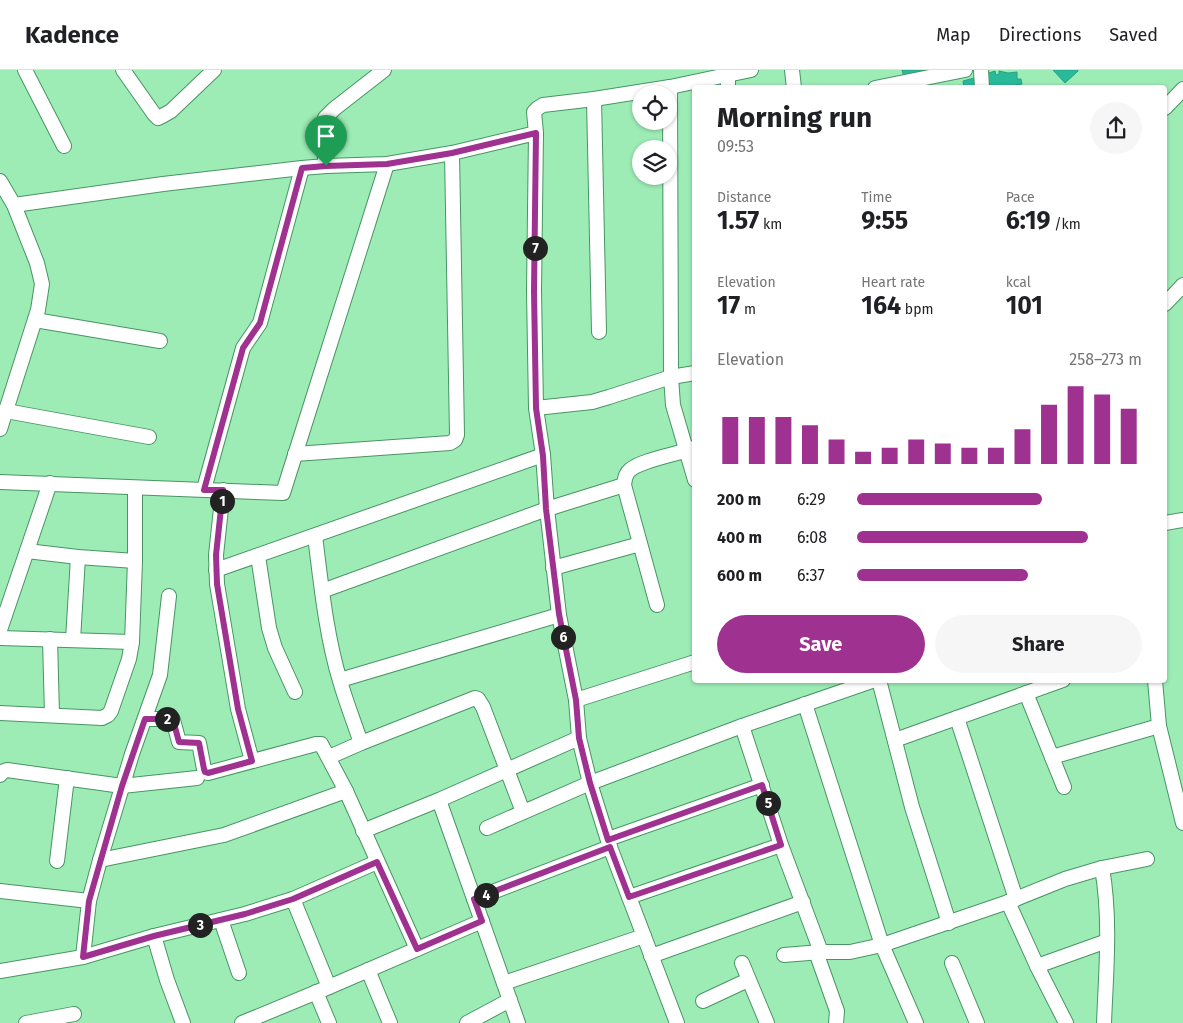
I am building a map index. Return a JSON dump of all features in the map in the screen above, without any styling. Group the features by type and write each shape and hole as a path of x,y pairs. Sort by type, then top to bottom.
{"street":[{"path":"26,70 64,146"},
{"path":"123,70 158,118 171,111 214,70"},
{"path":"677,86 728,81 746,70"},
{"path":"792,70 794,85"},
{"path":"884,85 898,80 965,70"},
{"path":"980,70 982,85"},
{"path":"326,166 322,130 325,118 381,71"},
{"path":"1167,106 1183,89"},
{"path":"632,93 544,105 534,112 536,133 534,291 536,408 543,456 546,509 553,568 559,614 576,700 579,738 590,783 609,843 676,1023"},
{"path":"594,99 599,332"},
{"path":"657,605 624,485 625,477 629,470 642,463 690,450 673,405 671,377 670,130"},
{"path":"14,205 163,184 302,168 387,164 452,153 536,133"},
{"path":"295,454 450,443 455,440 457,435 452,153"},
{"path":"0,482 283,493 387,164"},
{"path":"204,490 243,348 260,323 302,168"},
{"path":"0,181 14,205 37,263 42,284 41,296 0,429"},
{"path":"1167,302 1183,285"},
{"path":"34,320 160,341"},
{"path":"536,408 592,402 671,377 692,374"},
{"path":"6,411 149,437"},
{"path":"216,570 543,456"},
{"path":"0,630 50,483"},
{"path":"322,591 546,509 624,485"},
{"path":"0,713 102,718 111,711 129,659 132,642 135,488"},
{"path":"223,490 216,555 217,584 238,709 252,761"},
{"path":"1167,523 1183,520"},
{"path":"315,536 332,648 340,680 361,743"},
{"path":"553,568 640,544"},
{"path":"27,551 134,561"},
{"path":"258,556 269,628 275,648 295,692"},
{"path":"73,640 78,557"},
{"path":"83,957 89,901 100,860 122,786 160,675 169,596"},
{"path":"340,680 559,614"},
{"path":"0,638 132,642"},
{"path":"50,639 52,715"},
{"path":"576,700 692,663"},
{"path":"487,828 590,783 742,726 866,683"},
{"path":"880,683 912,807 949,923"},
{"path":"895,740 1054,683"},
{"path":"1155,683 1159,726 1183,823"},
{"path":"1026,693 1064,787"},
{"path":"329,757 476,698 483,707 523,812"},
{"path":"806,704 882,945 916,1023"},
{"path":"957,718 1012,900 1037,966 1066,1023"},
{"path":"145,719 173,720 179,742 199,743 204,769 208,773 321,744 346,791 417,949"},
{"path":"742,726 837,1011 836,1023"},
{"path":"1052,757 1159,726"},
{"path":"363,831 439,800 579,738"},
{"path":"0,775 8,770 122,786 197,778"},
{"path":"57,861 67,778"},
{"path":"474,899 609,843 762,785"},
{"path":"100,860 224,835 346,791"},
{"path":"439,800 518,1023"},
{"path":"629,897 781,845"},
{"path":"784,955 850,952 882,945 949,923 1065,879 1102,868 1147,859"},
{"path":"0,971 83,957 154,936 245,914 293,899 377,862"},
{"path":"1102,868 1106,890 1107,941 1104,1023"},
{"path":"0,891 89,901"},
{"path":"293,899 322,989 329,1023"},
{"path":"651,956 802,902"},
{"path":"221,920 239,973"},
{"path":"249,1022 482,921"},
{"path":"154,936 167,980 183,1023"},
{"path":"504,983 644,936"},
{"path":"1037,966 1107,941"},
{"path":"742,963 767,1023"},
{"path":"952,963 977,1023"},
{"path":"368,970 390,1023"},
{"path":"703,1001 748,980"},
{"path":"467,1023 510,1000"},
{"path":"26,1023 74,1014"}],"building":[{"path":"902,70 934,70 905,81"},
{"path":"1053,70 1078,70 1078,71 1065,83"},
{"path":"995,71 996,75 999,74 999,71 1017,72 1017,79 1021,79 1022,84 988,85 986,74"},
{"path":"974,78 975,85 964,85 963,81"}],"route":[{"path":"536,133 534,291 536,408 543,456 546,509 559,614 576,700 579,738 590,783 608,840 762,785 781,845 629,897 610,847 474,899 482,921 417,949 377,862 293,899 245,914 154,936 83,957 89,901 122,786 145,719 173,720 179,742 197,742 200,744 205,772 208,773 252,761 238,709 217,584 216,555 223,490 204,490 243,348 260,323 302,168 326,166 387,164 452,153 536,133"}]}
